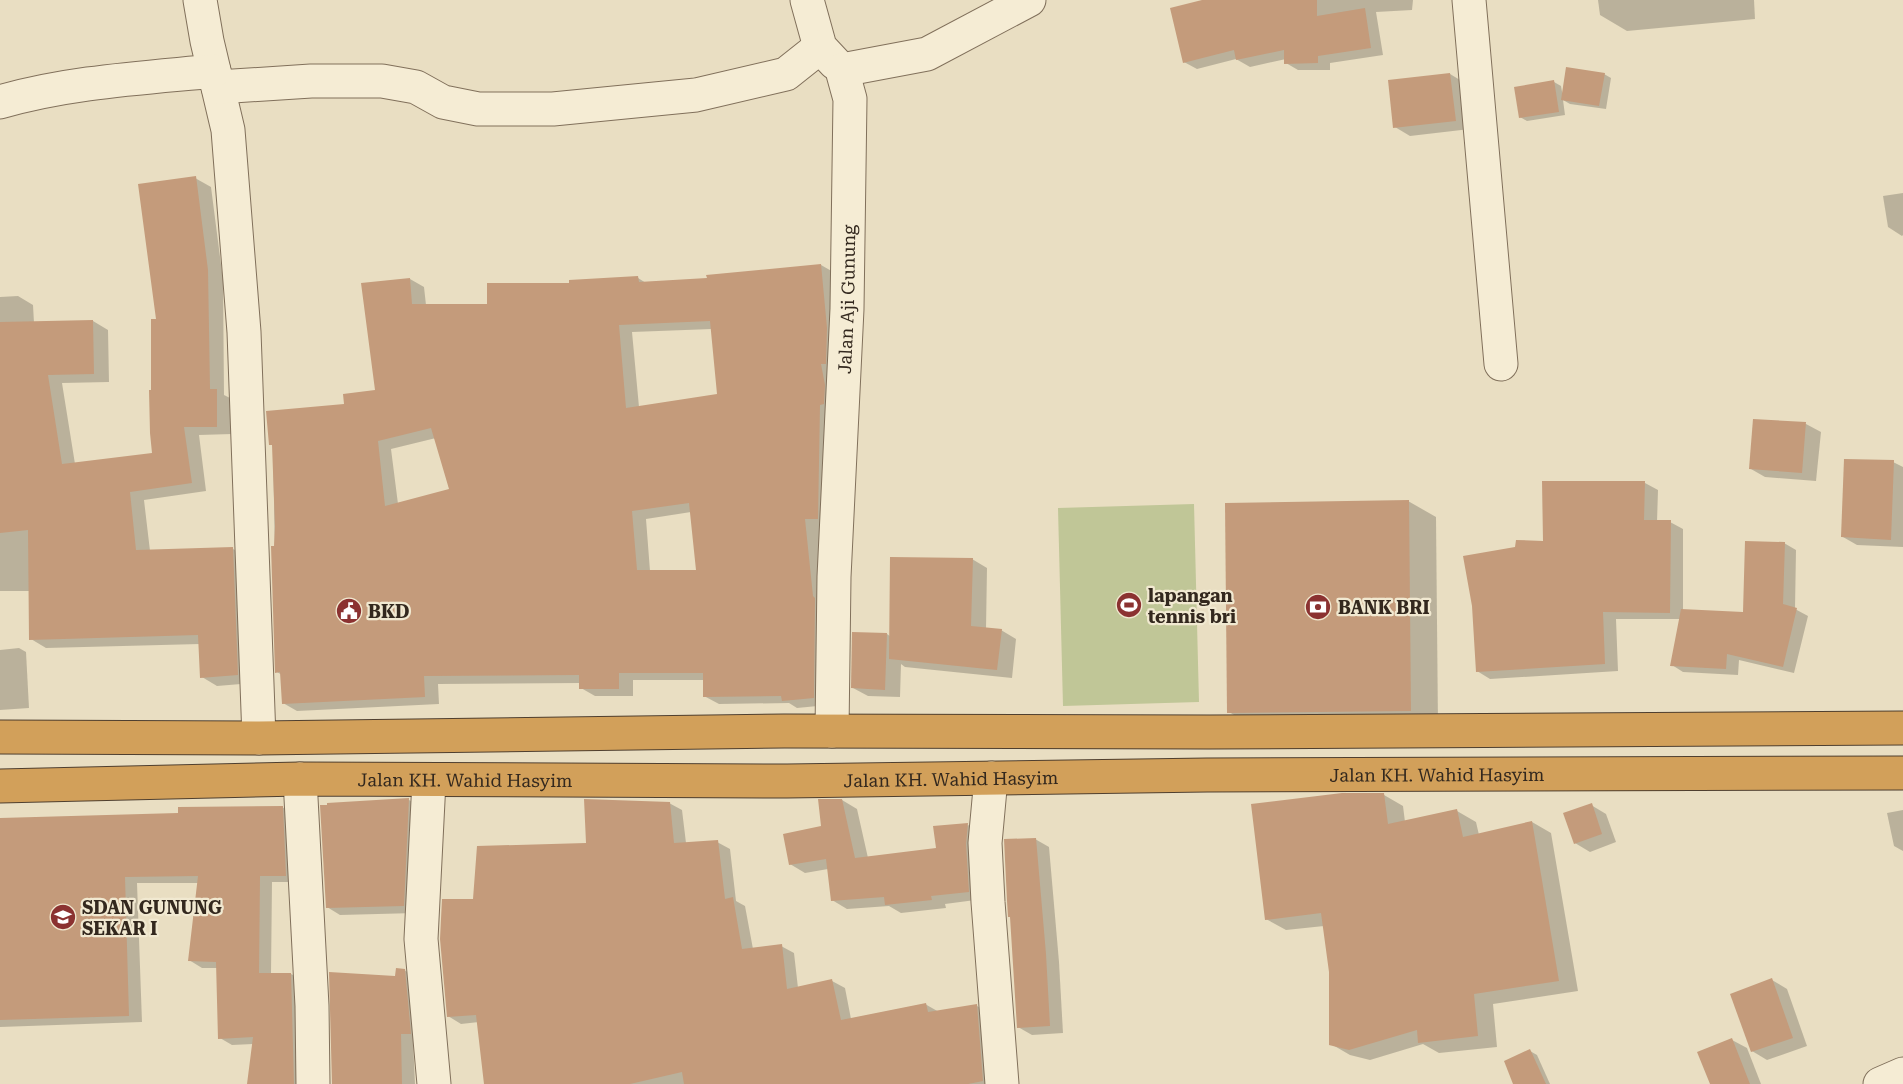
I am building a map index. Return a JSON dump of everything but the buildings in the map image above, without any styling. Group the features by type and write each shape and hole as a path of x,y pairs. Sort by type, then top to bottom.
{"highway":[{"path":"0,737 259,738 832,731 1209,732 1903,728"},
{"path":"1208,775 1209,732"},
{"name":"Jalan KH. Wahid Hasyim","path":"0,786 300,779 787,781 1208,775 1903,773"}],"street":[{"path":"200,0 228,130 244,332 259,738"},
{"path":"807,0 820,47 842,70 927,54 1029,0"},
{"path":"1469,0 1500,364"},
{"path":"0,102 21,96 88,85 216,79 382,81 416,87 443,102 478,109 554,109 696,95 786,74 820,47"},
{"name":"Jalan Aji Gunung","path":"832,731 834,577 847,309 850,99 842,70"},
{"path":"991,778 986,867 991,963 1002,1084"},
{"path":"300,779 312,1006 313,1084"},
{"path":"429,781 421,939 434,1084"},
{"path":"1880,1084 1903,1074"}],"green space":[{"name":"lapangan tennis bri","path":"1194,504 1199,702 1063,706 1058,508"}],"place":[{"name":"lapangan tennis bri","path":"1129,605"},
{"name":"BANK BRI","path":"1318,607"},
{"name":"BKD","path":"349,611"},
{"name":"SDAN GUNUNG SEKAR I","path":"63,917"}]}
